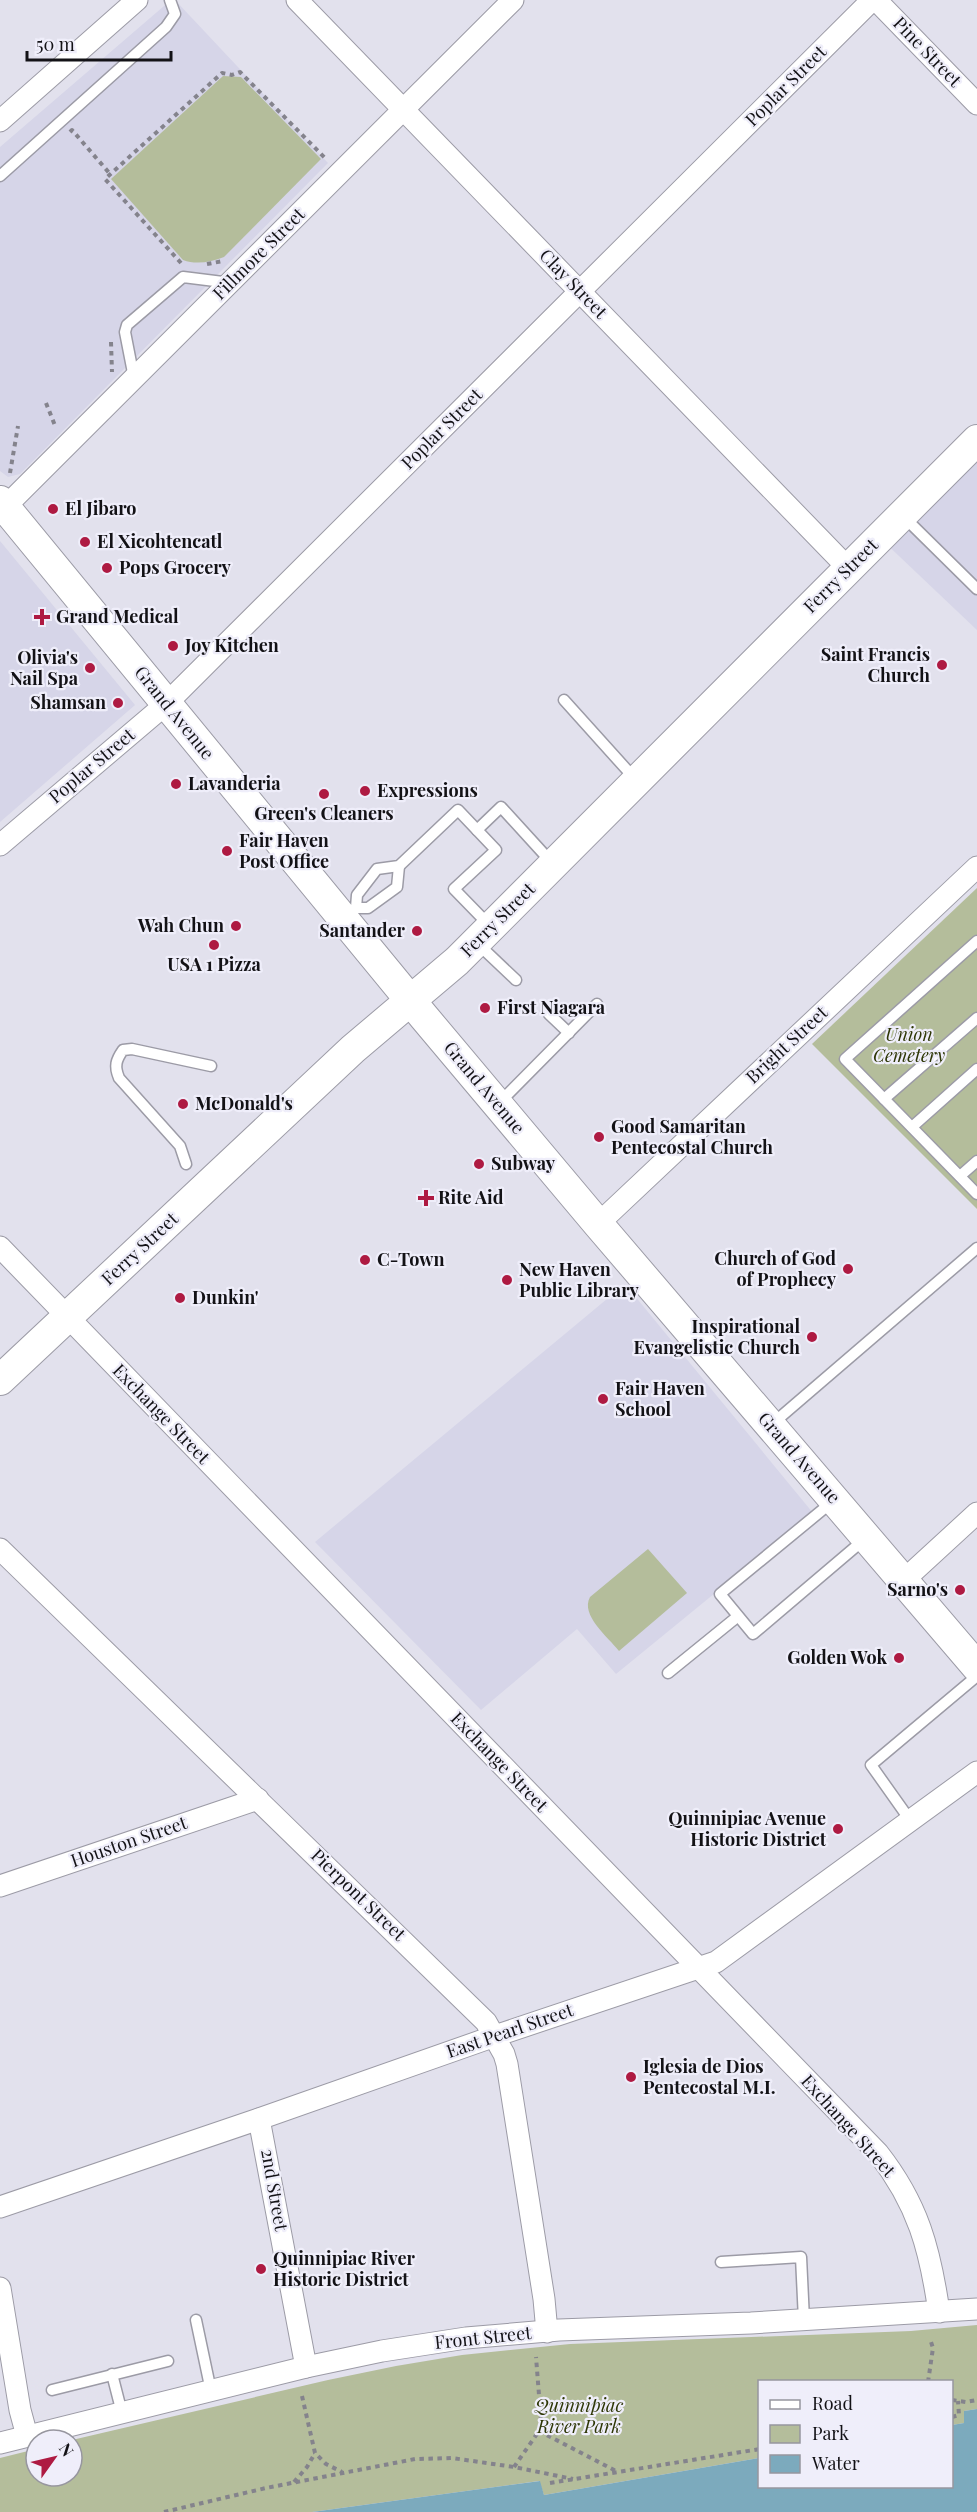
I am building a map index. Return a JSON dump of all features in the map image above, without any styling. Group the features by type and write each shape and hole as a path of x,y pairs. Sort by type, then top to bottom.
{"main road":[{"name":"Ferry Street","path":"0,1380 353,1049 411,1001 483,934 977,440"},
{"name":"Grand Avenue","path":"5,494 166,704 349,913 411,1001 598,1224 977,1667"}],"street":[{"name":"Clay Street","path":"297,0 848,568"},
{"name":"Fillmore Street","path":"5,494 134,378 513,0"},
{"name":"Pine Street","path":"874,0 977,104"},
{"name":"Poplar Street","path":"0,845 166,704 874,0"},
{"path":"0,121 131,2"},
{"name":"Bright Street","path":"598,1224 977,867"},
{"name":"Exchange Street","path":"0,1247 865,2139 892,2171 906,2193 923,2232 939,2312"},
{"path":"904,1580 977,1513"},
{"name":"Pierpont Street","path":"0,1549 476,2010 495,2036 507,2064 544,2299 547,2332"},
{"name":"East Pearl Street","path":"0,2207 716,1962 977,1772"},
{"name":"Houston Street","path":"0,1886 258,1798"},
{"name":"2nd Street","path":"259,2119 306,2367"},
{"path":"0,2288 25,2428"},
{"name":"Front Street","path":"60,2428 306,2367 393,2349 466,2338 977,2309"},
{"name":"Front Street","path":"0,2443 24,2437"}],"lane":[{"path":"0,176 166,27 176,14 170,0"},
{"path":"134,378 125,332 127,325 183,277 231,283"},
{"path":"902,515 977,589"},
{"path":"564,700 636,780"},
{"path":"477,830 501,807 553,864"},
{"path":"349,913 357,895 377,869 399,866 458,810 496,850 454,889 516,980"},
{"path":"349,913 368,908 397,887 399,866"},
{"path":"977,940 845,1059 977,1194"},
{"path":"498,1104 597,1004"},
{"path":"549,1014 569,1033"},
{"path":"884,1099 977,1018"},
{"path":"186,1164 180,1146 120,1078 116,1069 117,1059 123,1050 132,1049 211,1066"},
{"path":"912,1127 977,1069"},
{"path":"960,1176 977,1161"},
{"path":"771,1425 977,1248"},
{"path":"835,1500 720,1594 737,1617 753,1634 867,1538"},
{"path":"668,1673 737,1617"},
{"path":"910,1820 871,1765 977,1676"},
{"path":"721,2262 801,2257 804,2320"},
{"path":"196,2320 212,2391"},
{"path":"52,2390 168,2361"},
{"path":"112,2374 122,2413"}],"path":[{"path":"181,263 105,179 222,73 232,75 240,72 327,159"},
{"path":"64,138 72,130 111,175"},
{"path":"46,403 56,428"},
{"path":"5,494 18,426"},
{"path":"928,2380 933,2348 930,2339"},
{"path":"514,2467 539,2431 541,2420 536,2357"},
{"path":"302,2396 315,2453 326,2464 343,2473"},
{"path":"953,2400 977,2400"},
{"path":"953,2416 959,2415 958,2401"},
{"path":"539,2431 617,2472"},
{"path":"550,2482 758,2449"},
{"path":"293,2482 307,2467 315,2453"},
{"path":"164,2512 293,2482 415,2459 452,2458 573,2479"}],"shaded area":[{"path":"171,0 175,0 328,163 20,474 8,477 0,471 0,147"},
{"path":"977,440 977,630 879,537"},
{"path":"0,541 135,705 0,822"},
{"name":"Fair Haven School","path":"625,1284 813,1513 616,1674 577,1629 481,1710 315,1542"}],"green space":[{"path":"223,76 241,77 321,159 224,257 204,262 188,262 183,260 111,179"},
{"name":"Union Cemetery","path":"977,888 977,1209 812,1044"},
{"path":"648,1549 687,1593 619,1651 597,1626 588,1604 590,1597"},
{"name":"Quinnipiac River Park","path":"977,2325 977,2409 964,2411 964,2423 953,2425 953,2380 758,2380 758,2458 544,2495 539,2481 312,2512 0,2512 0,2458 24,2452 24,2488 84,2488 84,2437 396,2366 462,2355 570,2344 911,2331"}],"water":[{"path":"977,2409 977,2512 312,2512 540,2481 544,2495 758,2458 758,2488 953,2488 953,2425 964,2423 964,2411"}],"place":[{"name":"El Jibaro","path":"53,509"},
{"name":"El Xicohtencatl","path":"85,542"},
{"name":"Pops Grocery","path":"107,568"},
{"name":"Grand Medical","path":"42,617"},
{"name":"Joy Kitchen","path":"173,646"},
{"name":"Saint Francis Church","path":"942,665"},
{"name":"Olivia's Nail Spa","path":"90,668"},
{"name":"Shamsan","path":"118,703"},
{"name":"Lavanderia","path":"176,784"},
{"name":"Expressions","path":"365,791"},
{"name":"Green's Cleaners","path":"324,794"},
{"name":"Fair Haven Post Office","path":"227,851"},
{"name":"Wah Chun","path":"236,926"},
{"name":"Santander","path":"417,931"},
{"name":"USA 1 Pizza","path":"214,945"},
{"name":"First Niagara","path":"485,1008"},
{"name":"McDonald's","path":"183,1104"},
{"name":"Good Samaritan Pentecostal Church","path":"599,1137"},
{"name":"Subway","path":"479,1164"},
{"name":"Rite Aid","path":"426,1198"},
{"name":"C-Town","path":"365,1260"},
{"name":"Church of God of Prophecy","path":"848,1269"},
{"name":"New Haven Public Library","path":"507,1280"},
{"name":"Dunkin'","path":"180,1298"},
{"name":"Inspirational Evangelistic Church","path":"812,1337"},
{"name":"Fair Haven School","path":"603,1399"},
{"name":"Sarno's","path":"960,1590"},
{"name":"Golden Wok","path":"899,1658"},
{"name":"Quinnipiac Avenue Historic District","path":"838,1829"},
{"name":"Iglesia de Dios Pentecostal M.I.","path":"631,2077"},
{"name":"Quinnipiac River Historic District","path":"261,2269"}]}
